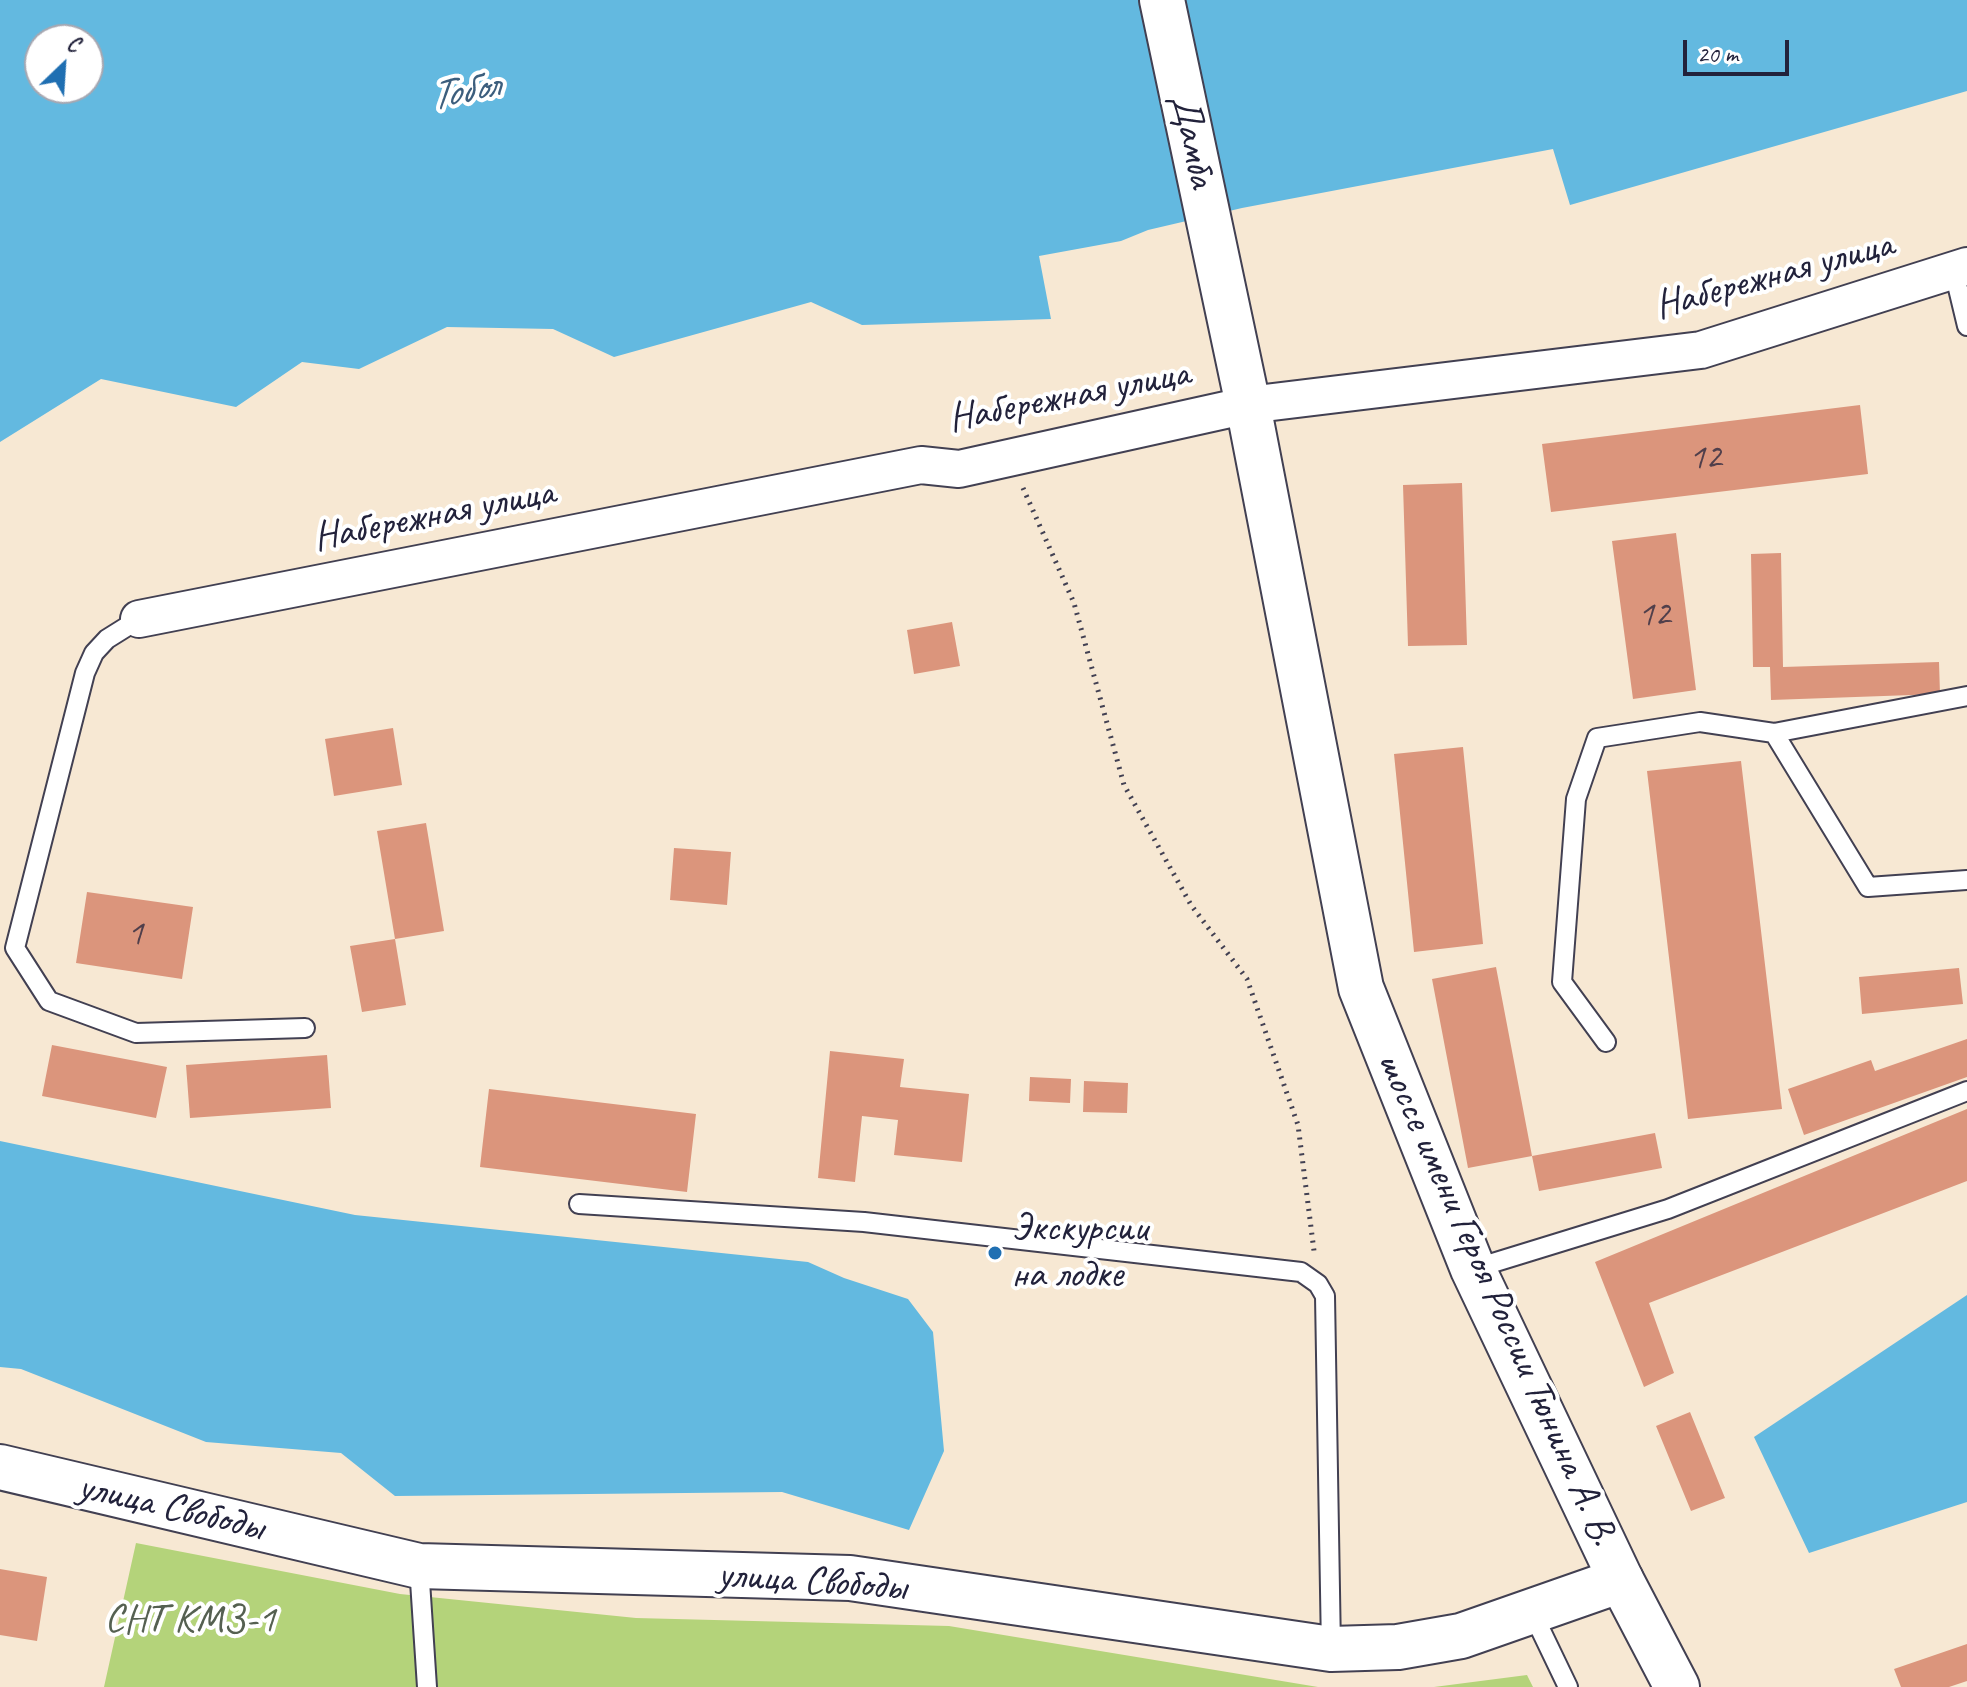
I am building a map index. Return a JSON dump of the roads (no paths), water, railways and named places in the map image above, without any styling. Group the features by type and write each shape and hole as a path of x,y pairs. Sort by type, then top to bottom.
{"main road":[{"name":"Дамба","path":"1162,0 1248,405"},
{"name":"шоссе имени Героя России Тюнина А. В.","path":"1248,405 1361,988 1473,1269 1621,1580 1677,1687"},
{"name":"улица Свободы","path":"0,1467 419,1566 850,1578 1331,1649 1398,1647 1461,1636 1621,1580"}],"street":[{"name":"Набережная улица","path":"139,619 921,465 959,469 1248,405 1701,350 1961,269"}],"lane":[{"path":"1961,269 1967,326"},
{"path":"139,619 107,639 94,653 85,673 8,948 49,1001 136,1033 305,1028"},
{"path":"1606,1042 1562,982 1576,799 1597,738 1700,722 1774,733 1967,696"},
{"path":"1774,733 1868,887 1967,880"},
{"path":"1473,1269 1668,1209 1967,1091"},
{"path":"579,1204 864,1222 1301,1272 1318,1284 1325,1296 1331,1649"},
{"path":"419,1566 427,1687"},
{"path":"1532,1612 1568,1687"}],"water":[{"name":"Тобол","path":"0,0 1967,0 1967,91 1570,205 1553,149 1242,208 1148,230 1121,241 1039,256 1051,319 862,325 811,302 614,357 553,329 447,327 359,369 302,362 236,407 101,379 0,442"},
{"path":"0,1141 355,1215 808,1262 844,1278 908,1299 933,1332 944,1451 909,1530 782,1492 395,1496 341,1453 206,1442 21,1369 0,1367"},
{"path":"1967,1295 1967,1502 1809,1553 1754,1437"}],"place":[{"name":"Экскурсии на лодке","path":"995,1253"}],"park label":[{"name":"СНТ КМЗ-1","path":"190,1621"}]}
